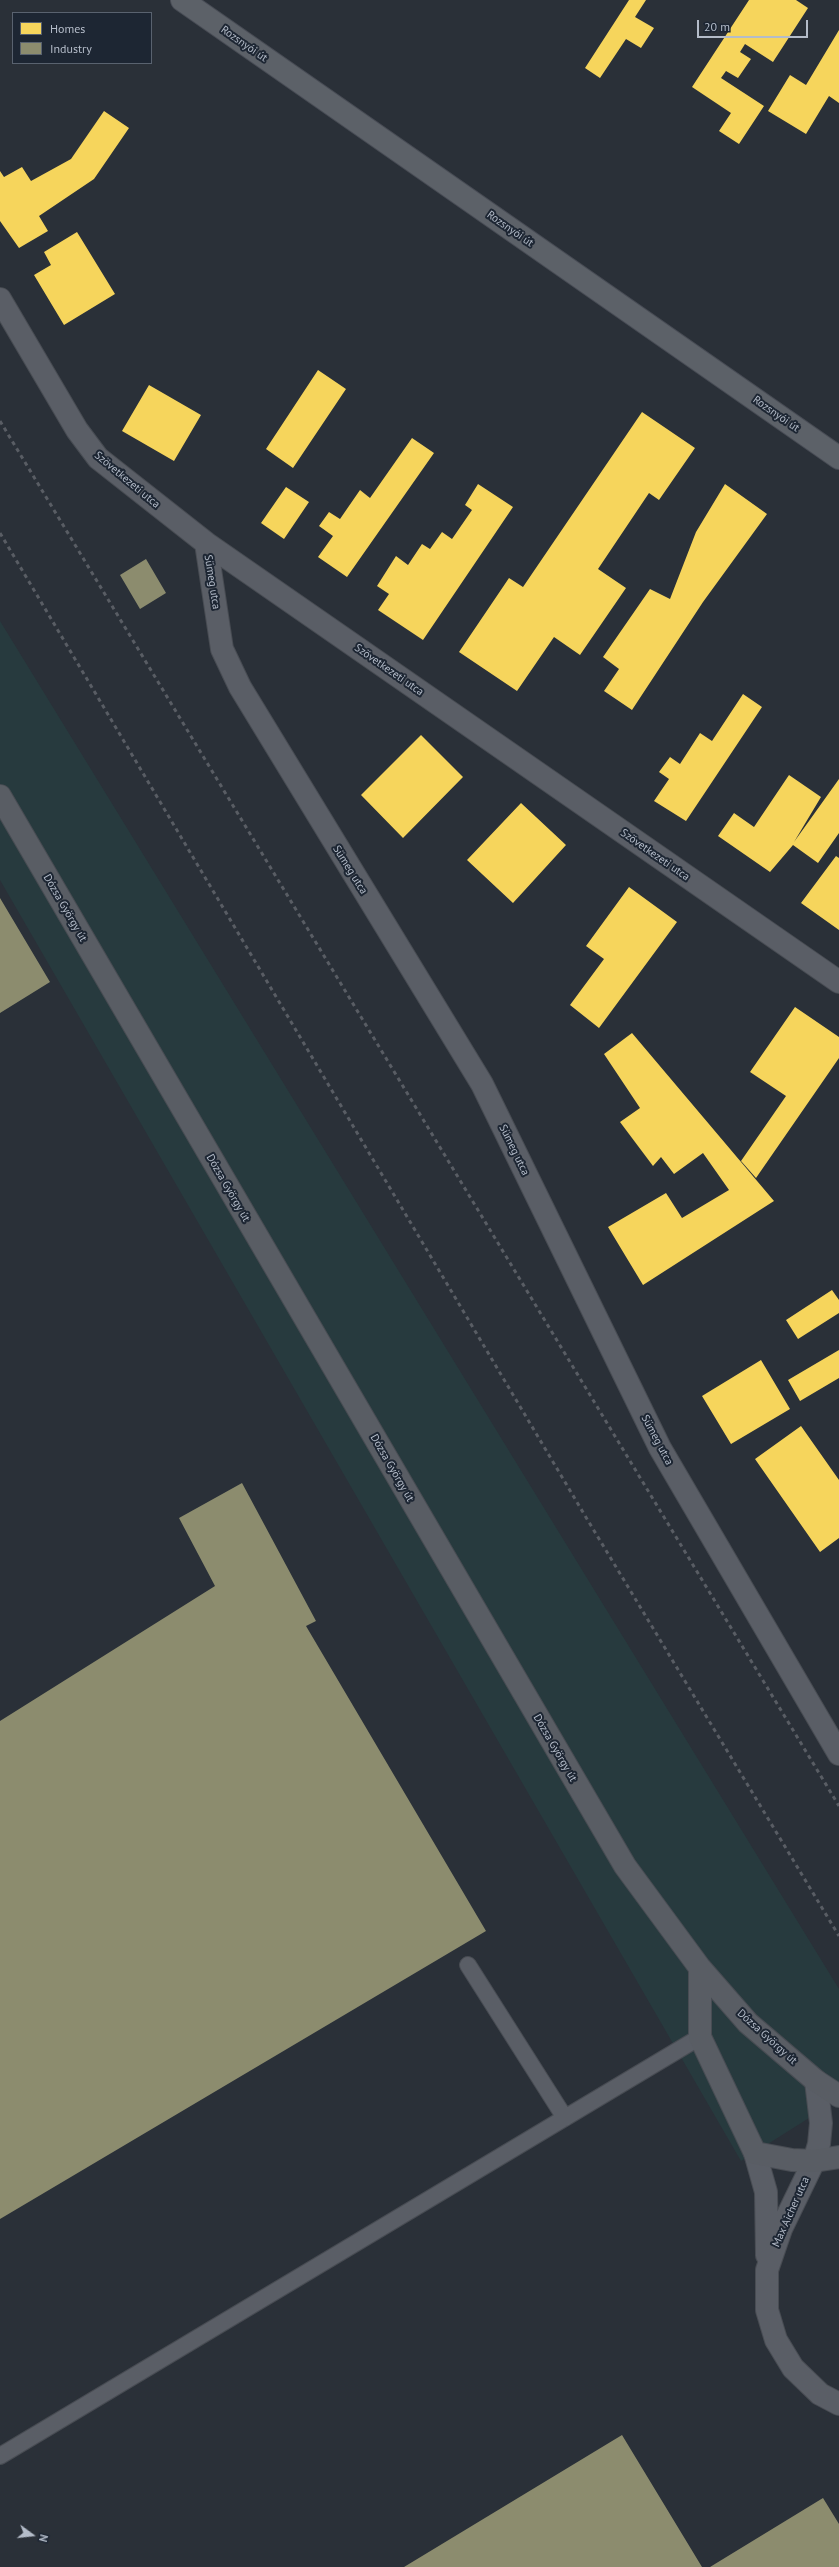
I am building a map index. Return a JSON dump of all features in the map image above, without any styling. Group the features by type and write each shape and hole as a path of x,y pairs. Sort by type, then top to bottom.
{"main road":[{"name":"Rozsnyói út","path":"182,0 839,458"},
{"name":"Dózsa György út","path":"0,796 624,1866 700,1968 748,2023 816,2081 839,2096"},
{"path":"700,1968 700,2037 755,2153 814,2161 839,2157"}],"street":[{"name":"Szövetkezeti utca","path":"0,299 77,430 98,458 206,543 839,982"},
{"name":"Sümeg utca","path":"206,543 222,649 240,687 482,1084 660,1448 839,1754"},
{"name":"Max Aicher utca","path":"816,2081 821,2122 819,2144 814,2161 781,2229 767,2270 767,2310 776,2340 793,2368 820,2394 839,2404"},
{"path":"755,2153 766,2192 767,2270"}],"lane":[{"path":"468,1965 565,2118"},
{"path":"0,2456 700,2037"}],"green space":[{"path":"0,621 839,1989 839,2099 741,2161 0,880"}],"building: Homes":[{"path":"629,0 646,0 635,17 654,28 641,48 626,39 600,78 585,68"},
{"path":"749,0 796,0 808,8 773,62 745,44 740,52 751,59 738,78 726,71 721,78 764,106 739,144 719,131 731,113 692,87"},
{"path":"839,30 839,103 829,96 806,134 768,111 790,75 806,85"},
{"path":"104,111 129,128 94,179 39,216 48,231 19,248 0,221 0,171 4,177 22,167 31,181 71,159"},
{"path":"77,232 115,294 64,325 34,275 51,265 44,252"},
{"path":"318,370 346,389 293,468 266,449"},
{"path":"149,385 201,415 174,461 122,431"},
{"path":"642,412 695,448 659,500 649,493 598,569 626,588 580,655 554,637 517,691 459,652 509,578 523,587"},
{"path":"412,438 434,453 347,577 318,557 333,536 319,526 329,512 340,519 360,490 370,498"},
{"path":"478,484 513,507 423,640 378,610 389,594 377,586 396,556 408,565 422,544 430,549 442,532 452,539 472,510 465,505"},
{"path":"725,484 767,514 703,602 632,710 604,691 619,669 603,657 650,589 670,599 696,532"},
{"path":"286,487 309,502 284,539 261,523"},
{"path":"743,694 762,707 686,821 654,801 669,779 659,772 670,757 680,764 700,733 712,741"},
{"path":"421,735 463,777 403,838 361,795"},
{"path":"789,775 821,797 794,842 839,779 839,833 818,863 793,845 770,872 718,836 734,813 754,827"},
{"path":"521,803 566,845 513,903 467,860"},
{"path":"836,856 839,858 839,930 801,903"},
{"path":"629,887 677,922 599,1028 570,1005 604,959 586,946"},
{"path":"795,1007 839,1037 839,1058 756,1178 741,1161 786,1096 750,1072"},
{"path":"632,1033 774,1201 643,1285 608,1227 666,1193 682,1218 729,1190 703,1153 674,1174 661,1157 653,1166 620,1122 640,1108 604,1054"},
{"path":"832,1290 839,1300 839,1313 798,1339 786,1320"},
{"path":"839,1350 839,1378 800,1401 788,1380"},
{"path":"761,1360 790,1409 731,1444 702,1396"},
{"path":"801,1426 839,1480 839,1538 820,1552 755,1459"}],"building: Industry":[{"path":"146,559 166,593 140,609 120,575"},
{"path":"0,898 50,982 0,1013"},
{"path":"242,1483 316,1621 306,1626 486,1931 0,2219 0,1721 215,1586 179,1518"},
{"path":"622,2435 702,2567 404,2567"},
{"path":"823,2498 839,2524 839,2567 710,2567"}],"railway":[{"path":"0,421 839,1806"},
{"path":"0,533 584,1514 839,1936"}]}
